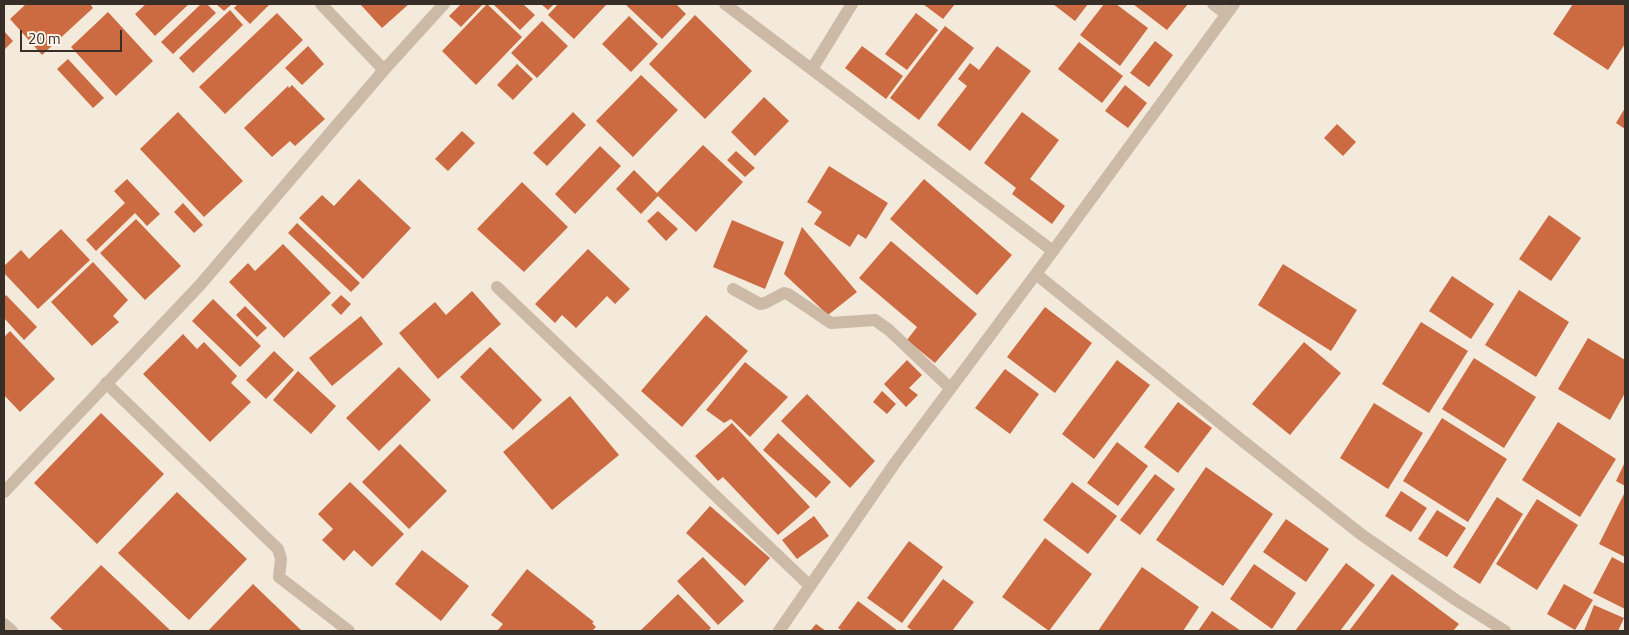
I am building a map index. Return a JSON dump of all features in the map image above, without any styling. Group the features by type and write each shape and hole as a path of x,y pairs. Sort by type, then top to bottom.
{"street":[{"path":"322,4 384,70"},
{"path":"4,492 200,285 384,70 444,4"},
{"path":"725,4 1053,251"},
{"path":"812,69 852,4"},
{"path":"1213,4 1226,14"},
{"path":"778,631 894,463 1036,274 1234,4"},
{"path":"1036,274 1362,535 1456,600 1505,631"},
{"path":"498,286 810,586"},
{"path":"733,289 760,304 765,304 780,295 788,294 831,323 875,320 889,330 950,388"},
{"path":"106,383 278,549 281,559 279,577 349,631"},
{"path":"4,624 12,631"}],"building":[{"path":"26,4 90,4 93,8 42,55 10,19"},
{"path":"146,4 189,4 155,36 135,14"},
{"path":"201,4 207,4 216,13 173,54 161,42"},
{"path":"216,4 232,4 224,11"},
{"path":"238,4 269,5 250,24 234,8"},
{"path":"360,4 409,4 382,28"},
{"path":"461,4 483,4 461,27 449,16"},
{"path":"487,4 522,37 476,85 442,51"},
{"path":"493,4 523,4 535,15 520,30"},
{"path":"541,4 554,4 548,10"},
{"path":"558,4 607,4 574,39 548,15"},
{"path":"625,4 676,4 686,14 662,39"},
{"path":"923,4 955,4 943,19"},
{"path":"1053,4 1088,4 1075,21"},
{"path":"1104,4 1116,4 1148,28 1120,66 1080,35"},
{"path":"1133,4 1188,4 1167,30"},
{"path":"1573,4 1625,4 1625,44 1608,70 1553,34"},
{"path":"230,10 243,25 193,73 179,58"},
{"path":"108,12 153,61 116,96 71,47"},
{"path":"277,13 303,40 225,114 199,87"},
{"path":"916,13 938,30 907,70 885,54"},
{"path":"695,15 752,71 705,119 649,64"},
{"path":"629,16 658,44 631,72 602,44"},
{"path":"542,21 568,46 537,78 511,53"},
{"path":"945,26 974,48 919,120 890,98"},
{"path":"4,31 13,41 4,50"},
{"path":"1155,41 1173,55 1149,87 1130,73"},
{"path":"1079,42 1123,76 1102,103 1058,69"},
{"path":"308,46 324,64 302,85 285,68"},
{"path":"862,46 903,76 886,99 845,68"},
{"path":"997,46 1031,71 970,151 937,125 967,86 958,79 970,63 979,70"},
{"path":"68,59 104,98 93,108 57,69"},
{"path":"517,64 533,79 513,100 497,85"},
{"path":"641,75 678,110 633,157 596,121"},
{"path":"292,85 325,119 295,146 290,141 272,157 244,128 288,86 289,88"},
{"path":"1125,85 1147,103 1128,128 1105,111"},
{"path":"764,97 789,121 755,156 731,132"},
{"path":"1625,108 1625,129 1616,123"},
{"path":"178,112 243,181 204,217 140,149"},
{"path":"573,112 586,125 547,166 533,153"},
{"path":"1022,112 1059,140 1030,179 1065,206 1052,224 1012,194 1016,188 984,163"},
{"path":"1337,124 1356,142 1343,156 1324,138"},
{"path":"462,131 475,143 448,171 435,159"},
{"path":"703,145 743,182 696,232 658,196 641,214 616,189 634,170 657,193"},
{"path":"600,146 621,166 575,214 555,194"},
{"path":"736,151 755,168 745,177 727,160"},
{"path":"829,166 888,203 866,239 858,234 850,247 814,224 822,212 807,202"},
{"path":"127,179 160,214 147,226 135,213 96,251 86,240 125,203 114,191"},
{"path":"359,179 411,228 363,279 299,218 322,195 334,206"},
{"path":"924,179 1012,255 977,295 890,219"},
{"path":"522,182 568,227 524,272 477,229"},
{"path":"183,203 203,225 194,233 174,212"},
{"path":"658,211 678,229 666,241 647,221"},
{"path":"1549,215 1581,238 1551,281 1519,259"},
{"path":"136,219 181,266 145,300 100,253"},
{"path":"732,220 784,242 765,289 713,267"},
{"path":"297,223 360,283 351,292 288,233"},
{"path":"802,227 857,292 828,315 784,274"},
{"path":"61,229 90,260 38,309 4,273 4,266 21,250 29,259"},
{"path":"891,241 977,314 935,363 907,340 917,327 859,278"},
{"path":"283,244 331,293 284,338 229,282 248,263 255,271"},
{"path":"588,249 630,289 615,304 607,296 576,328 562,315 555,323 535,304"},
{"path":"93,262 128,300 113,316 119,322 92,346 51,302"},
{"path":"1283,264 1357,310 1331,351 1258,305"},
{"path":"1452,276 1494,304 1471,339 1429,311"},
{"path":"1519,290 1569,322 1536,377 1485,345"},
{"path":"472,291 501,324 438,379 399,333 435,302 446,315"},
{"path":"6,295 37,327 24,340 4,318 4,297"},
{"path":"341,295 351,304 341,315 331,305"},
{"path":"213,299 261,346 240,367 192,321"},
{"path":"245,306 267,328 257,337 236,315"},
{"path":"1045,307 1092,343 1055,393 1007,357"},
{"path":"706,315 748,351 682,427 641,391"},
{"path":"361,316 383,344 332,386 309,358"},
{"path":"1421,322 1468,351 1429,413 1382,384"},
{"path":"10,331 55,379 20,412 4,395 4,337"},
{"path":"183,334 197,349 204,342 237,376 231,383 251,402 210,442 143,374"},
{"path":"1588,338 1625,360 1625,393 1610,420 1558,389"},
{"path":"1304,342 1341,373 1290,435 1252,404"},
{"path":"490,347 542,400 513,430 460,377"},
{"path":"274,351 294,370 266,399 246,380"},
{"path":"1474,358 1536,397 1504,448 1442,409"},
{"path":"907,360 922,375 909,388 918,395 906,407 884,384"},
{"path":"1117,360 1150,385 1094,459 1062,434"},
{"path":"745,362 788,397 750,437 731,419 724,423 706,410"},
{"path":"399,367 431,400 379,451 346,418"},
{"path":"1005,369 1039,394 1010,434 975,408"},
{"path":"298,371 336,406 311,434 273,400"},
{"path":"882,391 896,404 887,414 873,402"},
{"path":"807,394 875,461 850,488 781,421"},
{"path":"570,396 619,455 552,510 503,452"},
{"path":"1178,402 1212,428 1178,473 1144,447"},
{"path":"1374,403 1423,433 1388,489 1340,458"},
{"path":"101,413 164,474 97,544 34,483"},
{"path":"1442,418 1507,459 1468,522 1403,481"},
{"path":"1558,422 1616,459 1580,517 1522,480"},
{"path":"732,423 810,507 778,535 723,477 718,481 695,456"},
{"path":"778,433 831,482 816,498 763,450"},
{"path":"1117,442 1148,466 1118,506 1087,483"},
{"path":"400,444 447,491 409,529 362,482"},
{"path":"1625,462 1625,486 1616,481"},
{"path":"1206,467 1273,514 1223,586 1156,540"},
{"path":"1155,474 1175,489 1140,535 1120,520"},
{"path":"350,482 404,534 372,567 354,550 344,561 322,540 333,529 318,514"},
{"path":"1072,482 1117,516 1088,554 1043,520"},
{"path":"1401,491 1427,508 1411,532 1385,516"},
{"path":"177,492 247,559 189,620 118,553"},
{"path":"1625,492 1625,557 1599,544"},
{"path":"1497,497 1523,514 1480,584 1453,567"},
{"path":"1537,499 1578,525 1537,590 1496,564"},
{"path":"710,506 770,558 745,586 686,533"},
{"path":"1437,510 1466,528 1447,557 1418,539"},
{"path":"814,516 829,536 797,559 782,540"},
{"path":"1286,519 1329,549 1306,582 1263,552"},
{"path":"1045,538 1092,574 1049,631 1002,597"},
{"path":"909,541 943,567 902,623 867,598"},
{"path":"422,550 469,586 441,621 395,584"},
{"path":"703,557 744,601 718,625 677,581"},
{"path":"1612,557 1625,564 1625,609 1593,593"},
{"path":"1346,563 1375,585 1340,631 1295,631"},
{"path":"1254,564 1296,593 1272,629 1230,599"},
{"path":"101,565 171,631 64,631 50,618"},
{"path":"1142,567 1199,607 1183,631 1098,631"},
{"path":"527,569 594,622 592,623 596,627 592,631 497,631 503,624 491,615"},
{"path":"1392,574 1459,624 1453,631 1349,631"},
{"path":"943,579 974,602 952,631 913,631 907,627"},
{"path":"253,584 302,631 208,631"},
{"path":"1564,584 1593,600 1575,630 1547,614"},
{"path":"678,594 711,628 708,631 641,630"},
{"path":"858,601 898,631 843,631 838,628"},
{"path":"1594,605 1624,618 1618,631 1584,631"},
{"path":"1212,611 1241,631 1198,631"},
{"path":"816,624 826,631 810,631"}]}
